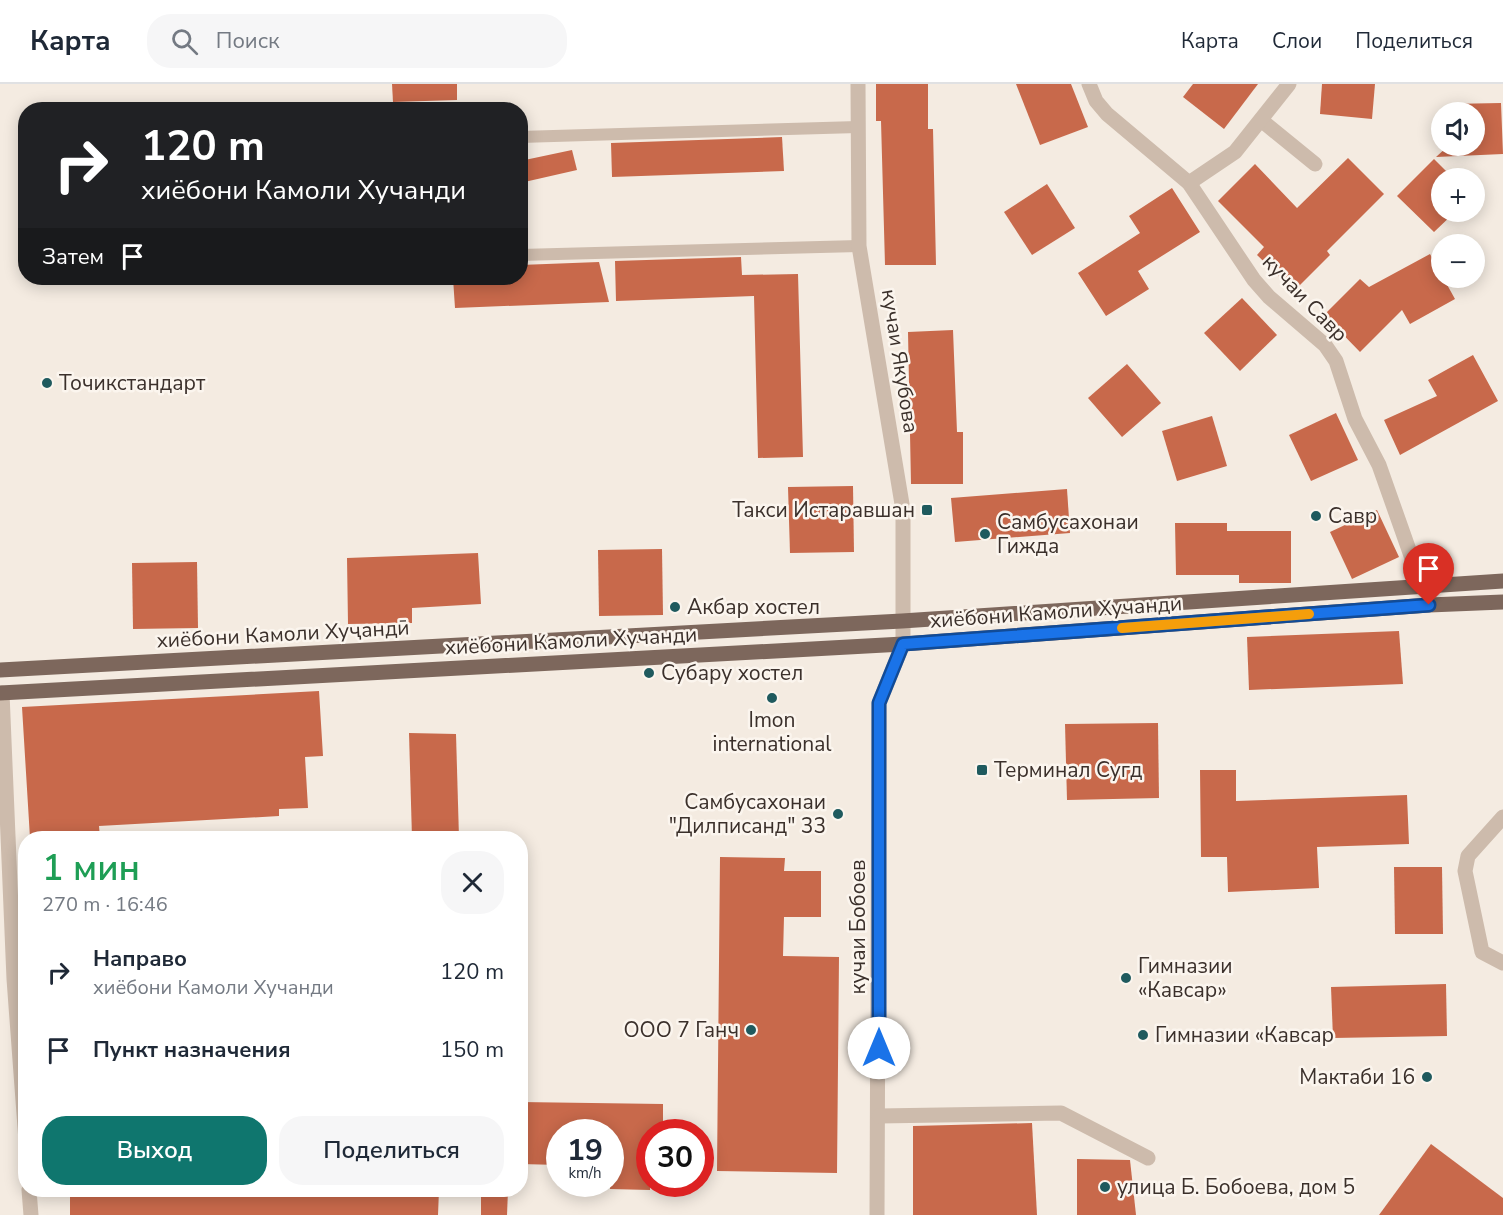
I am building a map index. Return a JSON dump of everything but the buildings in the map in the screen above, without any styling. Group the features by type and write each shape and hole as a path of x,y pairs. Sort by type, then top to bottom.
{"main road":[{"name":"хиёбони Камоли Хуҷандӣ","path":"0,670 902,621 1421,584 1503,581"},
{"name":"хиёбони Камоли Хучанди","path":"1,693 903,644 1429,605 1503,602"}],"street":[{"name":"кучаи Якубова","path":"858,84 860,246 903,510 903,644"},
{"name":"кучаи Савр","path":"1089,84 1096,101 1107,114 1189,183 1254,280 1269,297 1325,345 1336,361 1355,419 1379,465 1421,584"},
{"path":"1189,183 1235,152 1289,84"},
{"path":"1262,120 1315,164"},
{"name":"кучаи Бобоев","path":"877,1215 879,703 903,644"},
{"path":"1,693 7,980 18,1073"},
{"path":"1503,817 1468,856 1465,871 1482,952 1503,963"},
{"path":"879,1116 1061,1113 1148,1158"},
{"path":"30,1197 31,1215"}],"lane":[{"path":"528,137 858,127"},
{"path":"528,255 860,246"}],"slow traffic":[{"path":"1122,628 1309,614"}],"place":[{"name":"Точикстандарт","path":"47,383"},
{"name":"Такси Истаравшан","path":"927,510"},
{"name":"Савр","path":"1316,516"},
{"name":"Самбусахонаи Гижда","path":"985,534"},
{"name":"Акбар хостел","path":"675,607"},
{"name":"Субару хостел","path":"649,673"},
{"name":"Imon international","path":"772,698"},
{"name":"Терминал Сугд","path":"982,770"},
{"name":"Самбусахонаи \"Дилписанд\" 33","path":"838,814"},
{"name":"Гимназии «Кавсар»","path":"1126,978"},
{"name":"ООО 7 Ганч","path":"751,1030"},
{"name":"Гимназии «Кавсар","path":"1143,1035"},
{"name":"Мактаби 16","path":"1427,1077"},
{"name":"улица Б. Бобоева, дом 5","path":"1105,1187"}],"route":[{"path":"879,1048 879,703 903,644 1429,605"}]}
